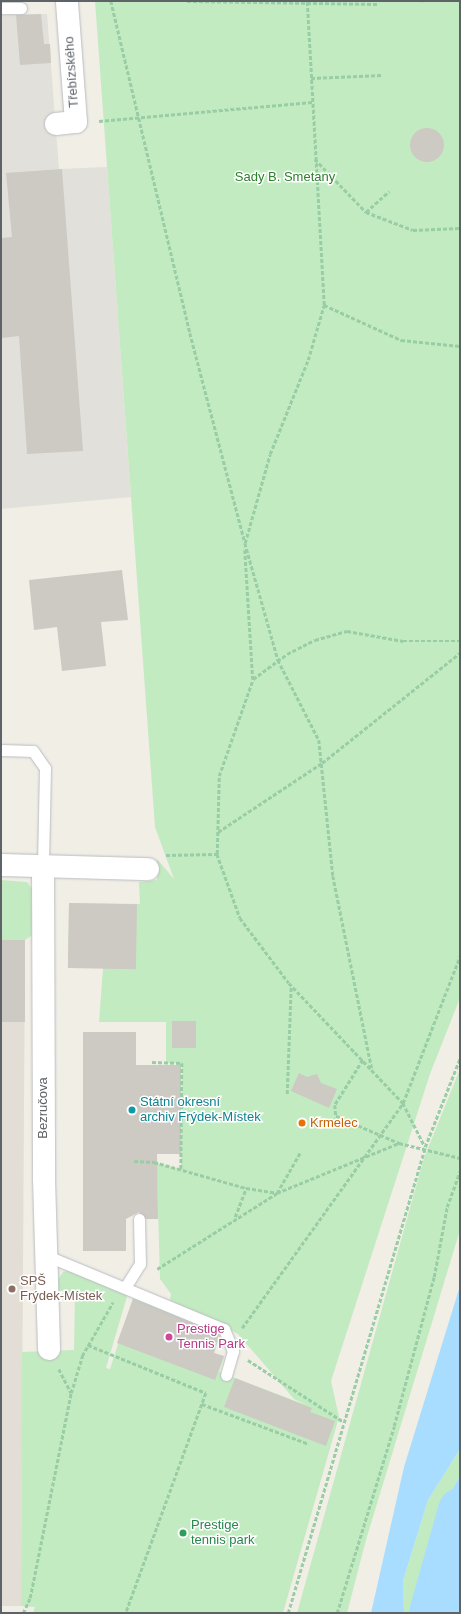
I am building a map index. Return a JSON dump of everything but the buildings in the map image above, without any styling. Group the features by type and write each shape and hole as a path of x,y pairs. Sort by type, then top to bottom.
{"street":[{"name":"Třebízského","path":"66,123 67,1"},
{"path":"1,865 43,866 153,862"},
{"name":"Bezručova","path":"43,866 45,1255 49,1349"}],"lane":[{"path":"1,8 21,8"},
{"path":"1,750 33,751 45,768 43,866"},
{"path":"126,1286 140,1264 139,1219"},
{"path":"45,1255 126,1286 224,1329 234,1351 226,1375"}],"path":[{"path":"111,1 137,119 245,543 278,660 318,740 322,763 333,876 372,1069"},
{"path":"187,1 379,4"},
{"path":"307,2 324,305 308,360 270,454 245,543 253,679 219,776 217,854 240,918 291,985 404,1103 424,1147"},
{"path":"311,78 383,75"},
{"path":"66,123 137,119 312,102"},
{"path":"315,158 366,212 413,230 460,228"},
{"path":"366,212 389,192"},
{"path":"324,305 401,340 460,346"},
{"path":"253,679 278,660 315,640 347,631 403,641 460,641"},
{"path":"218,832 322,763 460,653"},
{"path":"153,862 217,854"},
{"path":"344,1422 234,1351 238,1334 378,1135 404,1103 460,956"},
{"path":"288,1094 291,985"},
{"path":"288,1613 424,1147 460,1058"},
{"path":"364,1060 334,1105 336,1116 399,1143 424,1147 460,1158"},
{"path":"152,1062 182,1063 180,1170"},
{"path":"23,1613 30,1598 72,1393 88,1345 119,1290 277,1193 399,1143"},
{"path":"277,1193 301,1151"},
{"path":"134,1162 154,1162 246,1188 277,1193"},
{"path":"337,1613 394,1426 434,1277 447,1207 460,1171"},
{"path":"235,1218 246,1188"},
{"path":"88,1345 206,1393 126,1613"},
{"path":"202,1404 309,1444"}],"shaded area":[{"path":"47,14 59,169 107,167 131,497 1,509 1,15"},
{"name":"SPŠ Frýdek-Místek","path":"1,940 25,940 21,1606 1,1606"}],"green space":[{"name":"Sady B. Smetany","path":"95,1 460,1 460,998 430,1074 331,1381 339,1417 283,1613 33,1613 35,1607 21,1606 22,1352 74,1350 75,1294 58,1290 57,1281 63,1272 69,1270 128,1293 106,1368 110,1369 133,1298 222,1331 214,1353 224,1357 219,1372 306,1405 294,1399 238,1334 170,1300 171,1294 160,1279 157,1173 154,1162 181,1169 182,1063 166,1063 166,1022 99,1022 103,968 68,968 69,903 140,904 139,882 157,880 157,859 174,879 155,827"},
{"path":"1,880 27,882 33,890 35,933 25,940 1,940"},
{"path":"460,1069 460,1230 366,1540 347,1613 297,1613 424,1158"},
{"path":"460,1449 460,1476 447,1498 446,1583 436,1602 423,1613 404,1613 403,1581 428,1500"}],"water":[{"path":"460,1286 460,1449 428,1500 403,1581 404,1613 371,1613 404,1467"},
{"path":"460,1476 460,1613 423,1613 436,1602 446,1583 447,1498"}],"waterway":[{"path":"431,1613 460,1510"}],"place":[{"name":"Státní okresní archiv Frýdek-Místek","path":"132,1110"},
{"name":"Krmelec","path":"302,1123"},
{"name":"SPŠ Frýdek-Místek","path":"12,1289"},
{"name":"Prestige Tennis Park","path":"169,1337"},
{"name":"Prestige tennis park","path":"183,1533"}]}
